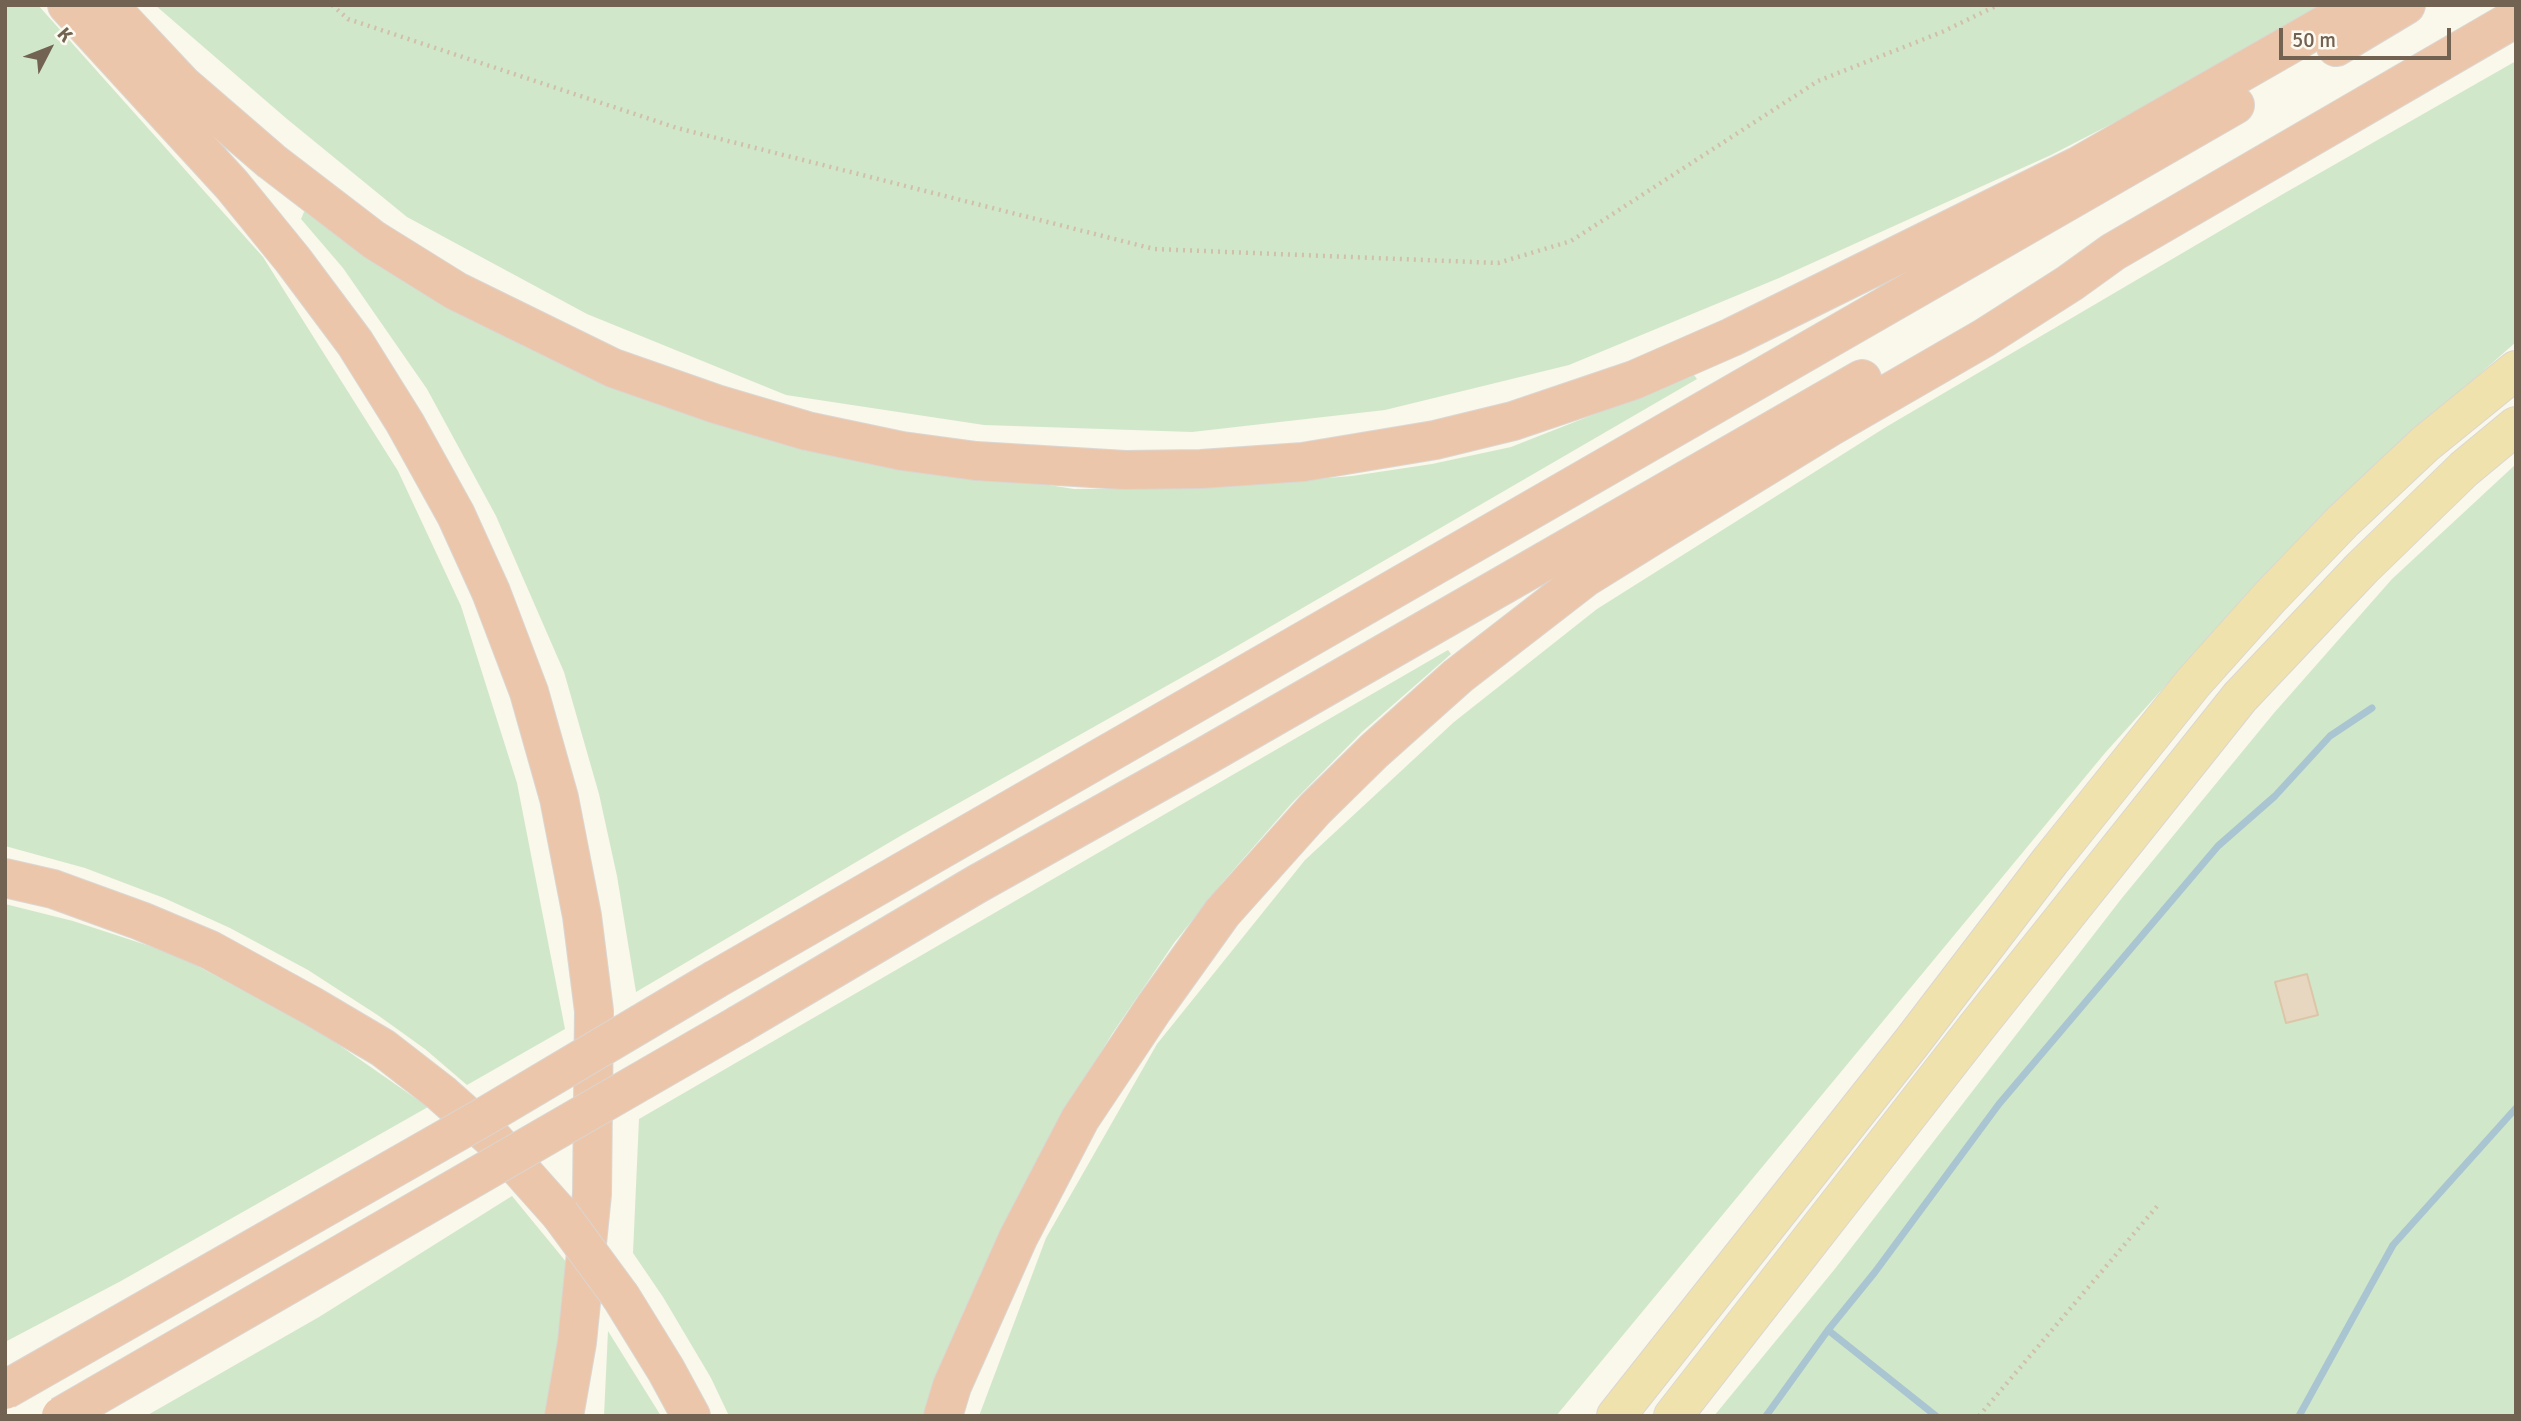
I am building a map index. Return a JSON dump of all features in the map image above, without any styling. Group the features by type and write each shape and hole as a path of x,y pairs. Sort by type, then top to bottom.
{"highway":[{"path":"67,5 233,185 355,343 405,424 456,515 491,592 529,692 559,798 582,916 594,1011 592,1194 577,1342 564,1416"},
{"path":"107,5 183,85 271,162 374,240 456,291 613,368 716,404 807,431 902,451 975,461 1125,470 1201,469 1303,462 1435,440 1513,421 1634,380 1732,337 2078,166 2359,5"},
{"path":"5,1390 487,1115 716,979 2095,187 2406,5"},
{"path":"943,1416 953,1386 1018,1238 1080,1119 1154,1008 1222,913 1315,808 1458,676 1586,577 1830,428 1984,338 2113,252 2516,18"},
{"path":"61,1416 977,884 1202,758 2027,283 2073,264 2113,252"},
{"path":"5,878 53,889 210,950 383,1048 441,1093 495,1142 560,1214 621,1297 691,1416"}],"main road":[{"path":"1616,1416 2193,683 2343,521 2425,444 2516,370"},
{"path":"1674,1416 1979,1024 2240,696 2362,568 2464,469 2516,426"}],"path":[{"path":"332,5 348,19 677,128 1154,249 1498,263 1572,241 1818,81 1942,32 1998,5"},
{"path":"1979,1416 2160,1204"}],"green space":[{"path":"5,5 38,5 263,257 398,471 461,606 517,783 565,1029 467,1085 425,1049 379,1016 308,970 230,928 164,898 85,868 5,846"},
{"path":"155,5 2322,5 2240,58 2051,155 1779,278 1569,365 1385,410 1192,432 984,425 786,395 587,314 407,217 287,119"},
{"path":"2516,61 2516,342 2429,419 2194,654 2105,753 1556,1416 979,1416 1046,1238 1157,1044 1305,860 1454,722 1597,609 1886,427"},
{"path":"312,207 451,308 579,373 741,431 1074,489 1187,488 1267,483 1352,476 1432,464 1511,447 1694,375 1697,379 1225,653 902,835 636,992 617,876 599,794 564,672 496,516 427,389 343,268 301,219 304,212"},
{"path":"2516,464 2516,1416 1714,1416 1834,1270 2122,898 2274,713 2392,579"},
{"path":"1448,650 1451,654 1362,732 1291,804 1174,943 1112,1034 1044,1146 962,1315 926,1416 729,1416 711,1378 663,1297 633,1253 639,1119"},
{"path":"5,904 73,921 177,955 319,1031 428,1107 121,1281 5,1342"},
{"path":"512,1196 567,1263 562,1323 547,1416 146,1416 319,1317"},
{"path":"608,1331 661,1416 604,1416"}],"building":[{"path":"2307,974 2318,1015 2286,1023 2275,982"}],"waterway":[{"path":"1936,1416 1828,1330 1875,1272 1999,1104 2218,846 2275,796 2330,736 2372,708"},
{"path":"2299,1416 2393,1245 2516,1108"},
{"path":"1766,1416 1828,1330"}]}
